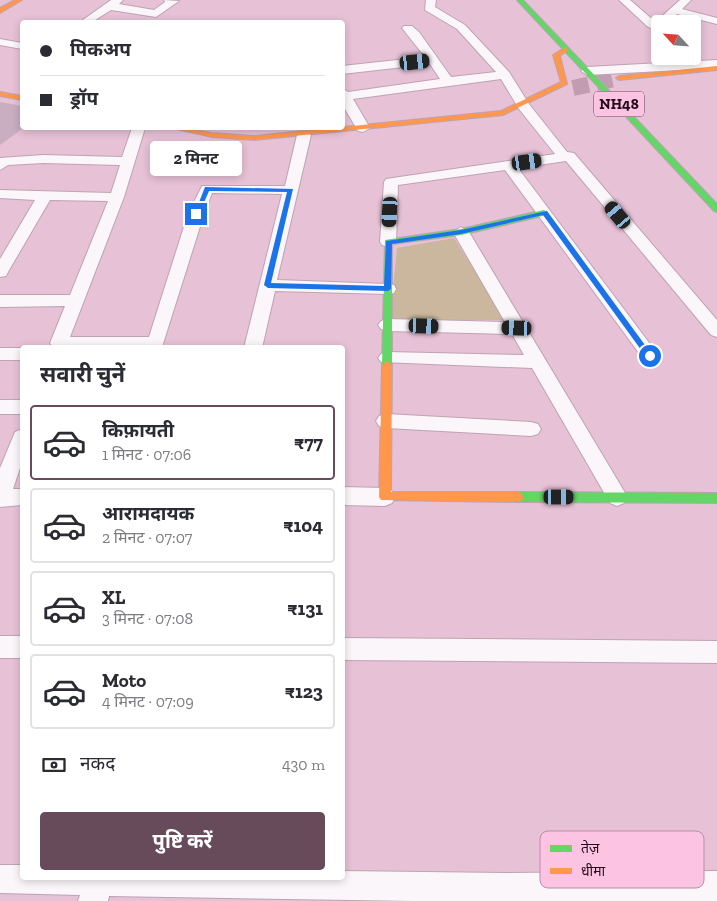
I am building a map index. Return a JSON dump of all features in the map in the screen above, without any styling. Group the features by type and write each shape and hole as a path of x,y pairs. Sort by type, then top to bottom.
{"main road":[{"name":"NH48","path":"520,0 717,209"},
{"path":"188,130 254,138 304,135 503,113 565,83 556,55 566,50"},
{"path":"619,78 652,73 717,68"},
{"path":"547,93 573,88"},
{"path":"0,94 20,98"},
{"path":"544,213 461,232 388,242 385,497 717,498"}],"street":[{"path":"87,20 114,3 156,14 174,1 168,0"},
{"path":"431,0 429,8 461,27 505,75 522,103 564,157"},
{"path":"624,0 651,24"},
{"path":"671,15 686,0"},
{"path":"676,11 717,21"},
{"path":"408,28 415,34 448,81"},
{"path":"0,42 20,46"},
{"path":"345,70 433,60"},
{"path":"701,64 717,64"},
{"path":"587,71 684,65"},
{"path":"345,94 505,75"},
{"path":"345,97 363,128"},
{"path":"137,130 117,197 58,345 155,345 196,214 207,189 291,190"},
{"path":"254,345 304,135"},
{"path":"388,242 391,182 569,156 717,331"},
{"path":"0,166 4,161 43,159 127,161"},
{"path":"509,165 650,356"},
{"path":"0,194 117,197"},
{"path":"0,272 45,196"},
{"path":"461,232 617,498"},
{"path":"268,285 388,289"},
{"path":"0,301 76,300"},
{"path":"387,325 517,328"},
{"path":"0,354 20,354"},
{"path":"387,358 538,362"},
{"path":"0,408 20,407"},
{"path":"386,421 531,429"},
{"path":"20,442 0,497 20,497"},
{"path":"345,496 385,497"},
{"path":"0,647 20,647"},
{"path":"345,649 717,652"},
{"path":"0,880 96,891 247,893 506,895 670,888"},
{"path":"704,887 717,886"}],"shaded area":[{"path":"454,238 506,320 390,320 397,248"}],"building":[{"path":"0,102 20,106 21,130 0,145"}],"tunnel":[{"path":"573,88 619,78"}],"traffic: fast":[{"path":"520,0 717,209"},
{"path":"387,365 388,242 461,232 544,213"},
{"path":"518,497 717,498"}],"traffic: slow":[{"path":"0,11 19,0"},
{"path":"345,129 503,113 565,83 556,55 566,49"},
{"path":"619,78 717,68"},
{"path":"0,94 20,98"},
{"path":"186,130 212,135 254,138 334,130"},
{"path":"387,365 385,497 518,497"}],"route":[{"path":"196,214 207,189 291,190 268,285 388,289 388,242 461,232 544,213 650,356"}]}
